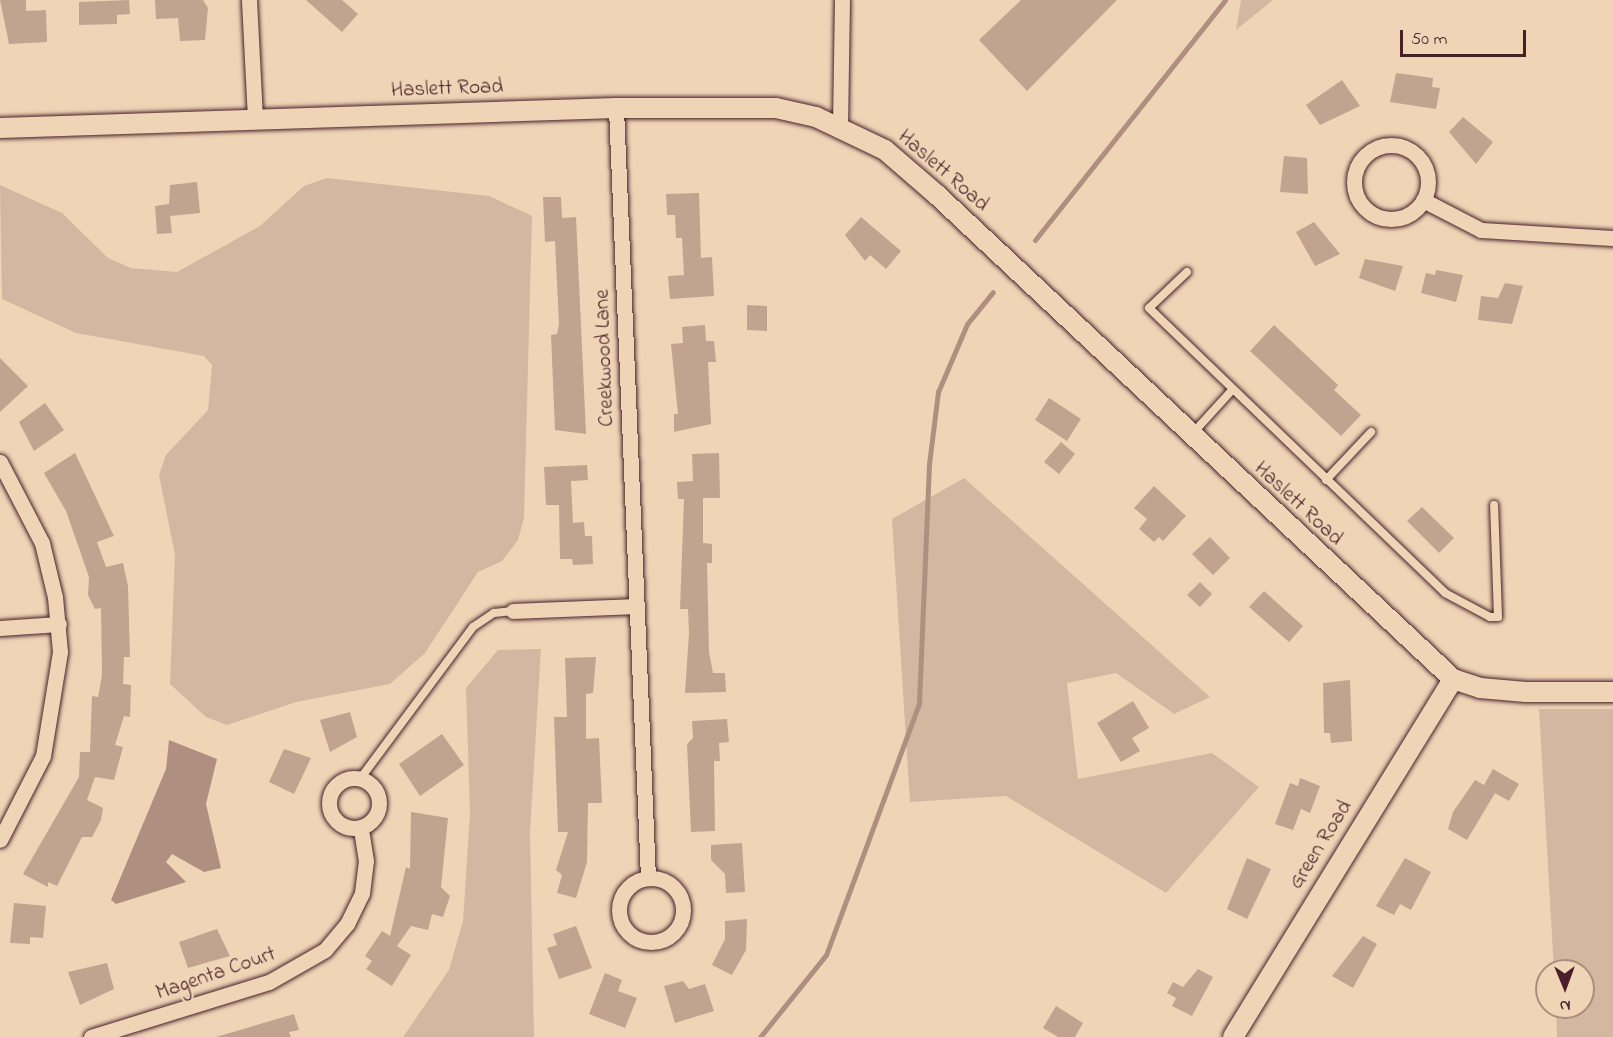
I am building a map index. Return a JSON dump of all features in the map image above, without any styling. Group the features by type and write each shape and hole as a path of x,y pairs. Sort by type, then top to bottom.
{"street":[{"path":"249,0 255,120"},
{"path":"840,126 842,0"},
{"name":"Haslett Road","path":"0,128 616,108 776,108 840,126 885,150 937,195 1190,436 1453,679 1480,688 1526,692 1613,692"},
{"name":"Creekwood Lane","path":"616,108 648,878"},
{"path":"1381,147 1409,150 1426,172 1423,200 1401,217 1373,214 1355,192 1359,164 1381,147"},
{"path":"1423,200 1481,230 1613,238"},
{"path":"0,462 42,543 59,624 59,679 50,731 33,780 0,840"},
{"path":"513,611 636,606"},
{"path":"0,628 59,624"},
{"name":"Green Road","path":"1233,1037 1453,679"},
{"path":"360,779 375,789 380,804 374,819 361,828 338,824 328,803 340,782 360,779"},
{"name":"Magenta Court","path":"91,1037 269,982 325,950 347,924 362,893 366,861 361,828"},
{"path":"648,878 670,884 683,908 679,926 657,942 631,936 618,913 628,887 648,878"}],"lane":[{"path":"1187,272 1149,308 1450,597 1490,617 1498,617 1494,505"},
{"path":"1190,436 1233,389"},
{"path":"1326,480 1371,432"},
{"path":"360,779 473,627 494,613 513,611"}],"shaded area":[{"path":"1241,0 1273,0 1236,30"},
{"path":"327,178 489,196 532,216 524,518 518,540 502,561 478,572 425,653 390,684 296,702 227,725 206,717 170,684 175,555 159,475 166,455 208,410 212,365 204,356 76,333 2,299 0,185 62,213 108,258 131,268 177,272 260,226 304,186"},
{"path":"964,478 1210,697 1174,714 1116,673 1067,683 1078,779 1212,753 1259,787 1166,893 1006,796 910,802 892,519"},
{"path":"541,649 530,832 534,1037 403,1037 449,970 463,921 470,813 466,688 498,650"},
{"path":"1539,709 1613,709 1613,1037 1557,1037 1556,1019 1595,1019 1595,959 1553,959"},
{"path":"169,740 217,759 206,804 221,868 204,872 172,854 166,862 186,882 116,904 111,900 166,769"}],"building":[{"path":"0,0 26,0 26,11 46,10 47,42 9,44"},
{"path":"129,0 130,14 117,15 117,24 79,25 79,2"},
{"path":"155,0 203,0 208,8 205,40 180,41 178,18 156,19"},
{"path":"306,0 342,0 358,14 342,32"},
{"path":"1021,0 1117,0 1027,91 979,40"},
{"path":"1396,73 1433,78 1432,87 1440,88 1436,109 1390,102"},
{"path":"1342,80 1360,106 1320,125 1306,105"},
{"path":"1463,117 1493,142 1476,164 1449,132"},
{"path":"1284,156 1307,158 1308,194 1280,192"},
{"path":"197,182 200,213 170,216 172,233 157,234 155,206 169,204 170,185"},
{"path":"699,193 701,258 712,257 714,296 670,299 668,276 684,275 682,238 676,238 675,215 667,215 666,194"},
{"path":"543,197 561,197 562,218 576,217 586,434 555,430 551,335 557,334 559,324 555,241 545,242"},
{"path":"861,217 901,251 886,269 870,255 865,261 845,235"},
{"path":"1314,222 1340,254 1315,266 1296,232"},
{"path":"1365,259 1403,266 1395,291 1359,278"},
{"path":"1436,270 1463,275 1456,302 1421,293 1426,273 1435,275"},
{"path":"1505,283 1523,286 1512,324 1478,320 1481,296 1498,298"},
{"path":"747,305 767,306 767,331 747,330"},
{"path":"705,325 706,341 714,341 716,362 708,362 711,424 674,432 674,414 678,414 671,344 683,343 682,327"},
{"path":"1274,325 1338,385 1334,390 1361,415 1341,436 1250,351"},
{"path":"0,358 28,386 0,412"},
{"path":"1049,398 1081,419 1067,441 1035,420"},
{"path":"45,403 64,430 34,451 19,422"},
{"path":"1061,442 1075,454 1059,474 1044,462"},
{"path":"75,453 114,536 97,542 106,567 123,563 128,586 130,657 124,657 123,684 131,685 130,717 124,716 115,745 123,747 114,780 95,777 87,800 103,808 101,820 92,837 82,837 57,886 48,882 48,887 23,874 79,777 80,752 90,752 92,696 98,697 102,675 101,608 95,609 88,595 89,577 66,511 44,473"},
{"path":"719,453 720,498 703,498 703,543 712,544 712,563 707,563 709,652 713,673 725,673 726,692 685,693 689,633 688,609 680,609 684,499 678,499 677,482 693,481 692,454"},
{"path":"587,465 588,480 571,481 573,523 584,522 585,536 592,536 593,564 573,565 572,559 560,559 559,505 546,505 544,467"},
{"path":"1154,486 1186,516 1163,541 1159,537 1154,542 1139,529 1147,519 1134,508"},
{"path":"1422,507 1454,538 1439,553 1407,521"},
{"path":"1210,537 1230,558 1213,575 1192,554"},
{"path":"1200,582 1212,594 1200,607 1187,595"},
{"path":"1264,591 1303,626 1289,642 1249,607"},
{"path":"596,657 593,693 586,694 586,739 599,738 602,803 588,803 587,862 576,898 557,893 562,875 556,870 568,832 558,832 554,717 567,717 565,658"},
{"path":"1350,680 1352,741 1331,743 1330,733 1324,733 1323,683"},
{"path":"1133,701 1149,728 1132,738 1140,751 1121,762 1097,723"},
{"path":"350,712 357,737 330,752 320,720"},
{"path":"727,719 729,742 719,743 720,761 714,761 715,831 691,832 687,744 693,738 692,721"},
{"path":"442,734 464,765 420,796 399,764"},
{"path":"284,749 311,758 294,794 269,782"},
{"path":"1493,769 1519,784 1509,801 1495,793 1467,840 1448,829 1453,812 1475,780 1484,785"},
{"path":"1300,778 1320,786 1310,813 1301,809 1293,830 1275,824 1290,783 1298,786"},
{"path":"411,812 448,818 441,887 450,896 443,917 432,914 428,930 411,926 397,946 411,955 392,986 366,969 372,961 365,956 382,931 390,936 406,867 410,869"},
{"path":"742,843 745,892 726,893 725,874 711,860 711,845"},
{"path":"1247,858 1271,869 1247,919 1227,909"},
{"path":"1405,858 1431,872 1411,910 1400,904 1394,915 1376,906"},
{"path":"14,903 46,906 43,938 30,937 30,944 10,943"},
{"path":"747,919 746,950 732,975 712,965 725,939 725,921"},
{"path":"576,926 592,968 559,979 547,948 557,945 553,934"},
{"path":"217,929 230,956 188,968 179,942"},
{"path":"1363,936 1377,944 1353,988 1332,976"},
{"path":"107,963 114,989 80,1005 68,972"},
{"path":"1198,969 1213,977 1192,1016 1172,1006 1176,998 1167,993 1173,982 1183,987"},
{"path":"605,973 622,980 618,991 637,998 625,1028 589,1014"},
{"path":"683,981 689,989 705,984 714,1011 675,1023 664,986"},
{"path":"1056,1006 1083,1023 1075,1037 1058,1037 1043,1028"},
{"path":"294,1014 299,1030 289,1032 291,1037 216,1037"}],"waterway":[{"path":"1035,240 1225,0"},
{"path":"760,1037 826,955 919,703 929,464 938,392 967,324 993,292"}]}
